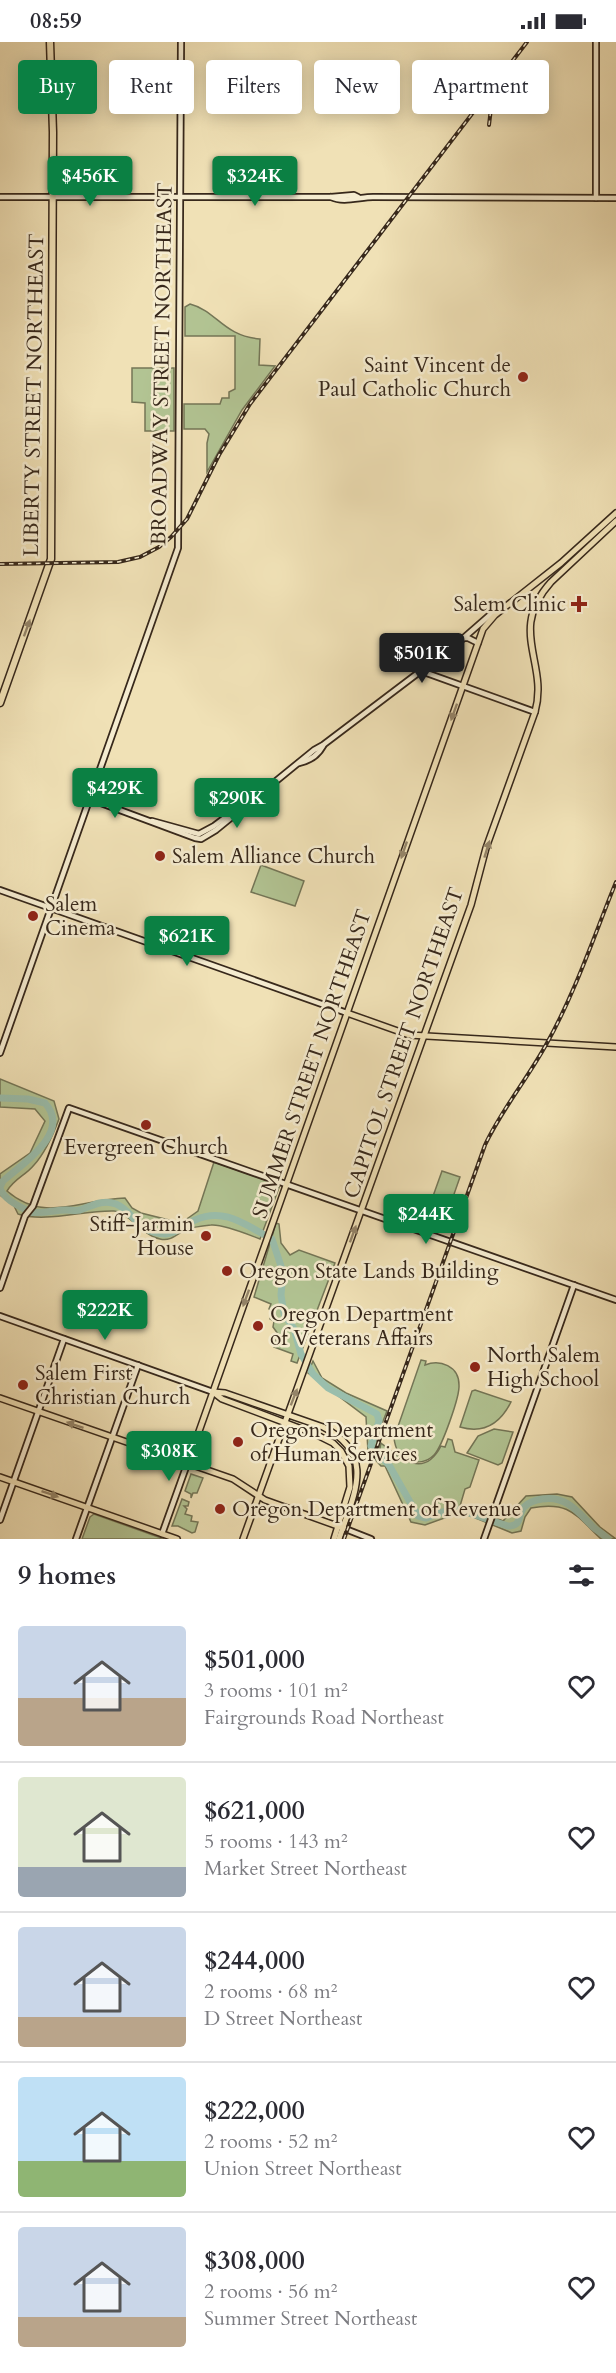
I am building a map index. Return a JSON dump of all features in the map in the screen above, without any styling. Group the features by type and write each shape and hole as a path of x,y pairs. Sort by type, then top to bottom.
{"highway":[{"name":"LIBERTY STREET NORTHEAST","path":"0,703 51,559 53,101 50,42"}],"main road":[{"path":"551,582 567,562 566,558 616,516"},
{"name":"CAPITOL STREET NORTHEAST","path":"243,1539 471,905 486,848 535,712 538,689 529,639 537,602 551,582 616,516"},
{"path":"572,563 572,558 582,548 585,541"},
{"name":"SUMMER STREET NORTHEAST","path":"197,1437 478,643 487,623 566,558"},
{"path":"347,1012 409,1035 616,1047"},
{"path":"213,1392 222,1399 329,1440 341,1451 348,1462 350,1487 339,1539"},
{"path":"213,1392 225,1393 334,1433 349,1447 356,1458 358,1477 341,1527 334,1539"},
{"path":"0,1398 238,1482 265,1500 341,1527"},
{"path":"248,1408 251,1406 268,1409"},
{"path":"172,1459 184,1454 197,1437"},
{"path":"0,1476 177,1539"}],"street":[{"name":"BROADWAY STREET NORTHEAST","path":"0,1053 178,549 181,42"},
{"path":"596,42 596,198"},
{"path":"0,197 331,197 345,200 358,197 616,198"},
{"path":"152,821 163,827 201,839 216,830 299,763 306,762 319,752 323,745 421,671 491,614 501,610"},
{"path":"462,638 478,643"},
{"path":"421,671 535,712"},
{"path":"90,799 152,821 199,834 256,796"},
{"path":"0,890 347,1012"},
{"path":"0,1288 24,1216 33,1206 69,1108 616,1300"},
{"path":"484,1539 574,1285"},
{"path":"0,1316 213,1392"},
{"path":"0,1520 64,1339"},
{"path":"76,1539 138,1365"},
{"name":"SUMMER STREET NORTHEAST","path":"162,1534 197,1437"},
{"path":"341,1527 371,1539"}],"green space":[{"path":"190,304 199,307 237,333 260,339 259,365 275,366 242,410 207,472 209,434 205,429 184,429 184,404 220,404 222,398 229,398 229,392 235,389 235,336 185,336 185,307"},
{"path":"132,368 174,368 174,431 145,431 145,403 132,402"},
{"path":"261,865 304,881 295,906 251,892"},
{"path":"0,1079 54,1101 59,1119 49,1143 38,1160 7,1191 21,1201 49,1208 125,1198 132,1208 141,1213 181,1223 198,1211 214,1162 280,1185 260,1239 229,1228 211,1225 189,1228 164,1240 153,1237 125,1215 114,1211 52,1217 18,1214 14,1206 0,1195 0,1174 30,1153 45,1121 35,1109 0,1107"},
{"path":"442,1171 460,1177 445,1220 427,1213"},
{"path":"276,1223 279,1224 281,1243 290,1255 299,1250 335,1263 297,1363 291,1361 293,1354 274,1347 278,1334 273,1327 274,1321 270,1319 273,1311 269,1309 271,1304 254,1297"},
{"path":"421,1360 426,1361 425,1365 437,1363 452,1369 458,1378 459,1391 446,1432 434,1455 422,1462 415,1462 399,1454 394,1438"},
{"path":"313,1361 322,1378 346,1393 387,1411 376,1439 380,1448 381,1443 404,1460 420,1464 434,1456 441,1446 445,1447 448,1439 452,1440 455,1452 479,1460 470,1487 465,1489 460,1506 472,1507 503,1521 526,1496 557,1494 572,1497 600,1527 616,1539 601,1539 577,1516 554,1506 531,1508 525,1517 521,1531 512,1533 461,1512 425,1525 411,1522 385,1466 381,1466 368,1452 366,1417 308,1373"},
{"path":"472,1391 511,1402 502,1416 484,1428 460,1427"},
{"path":"494,1429 513,1432 502,1463 498,1465 467,1453 478,1436"},
{"path":"191,1474 203,1478 197,1493 193,1493 191,1498 191,1494 185,1491"},
{"path":"182,1499 189,1502 188,1506 184,1506 187,1509 185,1514 192,1516 191,1521 198,1522 195,1532 172,1526"},
{"path":"94,1514 164,1539 82,1539 90,1517"}],"waterway":[{"path":"0,1098 28,1099 45,1103 52,1114 49,1136 32,1157 3,1181 0,1187"},
{"path":"0,1189 9,1200 30,1212 78,1210 106,1202 122,1207 142,1226 156,1233 170,1234 195,1220 216,1216 235,1219 272,1239 283,1272 281,1295 284,1314 294,1329 301,1354 313,1374 328,1388 377,1414 379,1421 371,1446 389,1465 418,1516 426,1518 454,1508 513,1526 518,1522 524,1507 537,1500 550,1498 565,1502 577,1510 608,1539"}],"railway":[{"path":"0,564 118,562 140,557 159,547 171,537 187,519 219,455 250,404 527,42"},
{"path":"489,125 490,114"},
{"path":"344,1539 485,1145 557,1024 616,882"}],"place":[{"name":"Saint Vincent de Paul Catholic Church","path":"523,377"},
{"name":"Salem Clinic","path":"579,604"},
{"name":"Salem Alliance Church","path":"160,856"},
{"name":"Salem Cinema","path":"33,916"},
{"name":"Evergreen Church","path":"146,1125"},
{"name":"Stiff-Jarmin House","path":"206,1236"},
{"name":"Oregon State Lands Building","path":"227,1271"},
{"name":"Oregon Department of Veterans Affairs","path":"258,1326"},
{"name":"North Salem High School","path":"475,1367"},
{"name":"Salem First Christian Church","path":"23,1385"},
{"name":"Oregon Department of Human Services","path":"238,1442"},
{"name":"Oregon Department of Revenue","path":"220,1509"}]}
